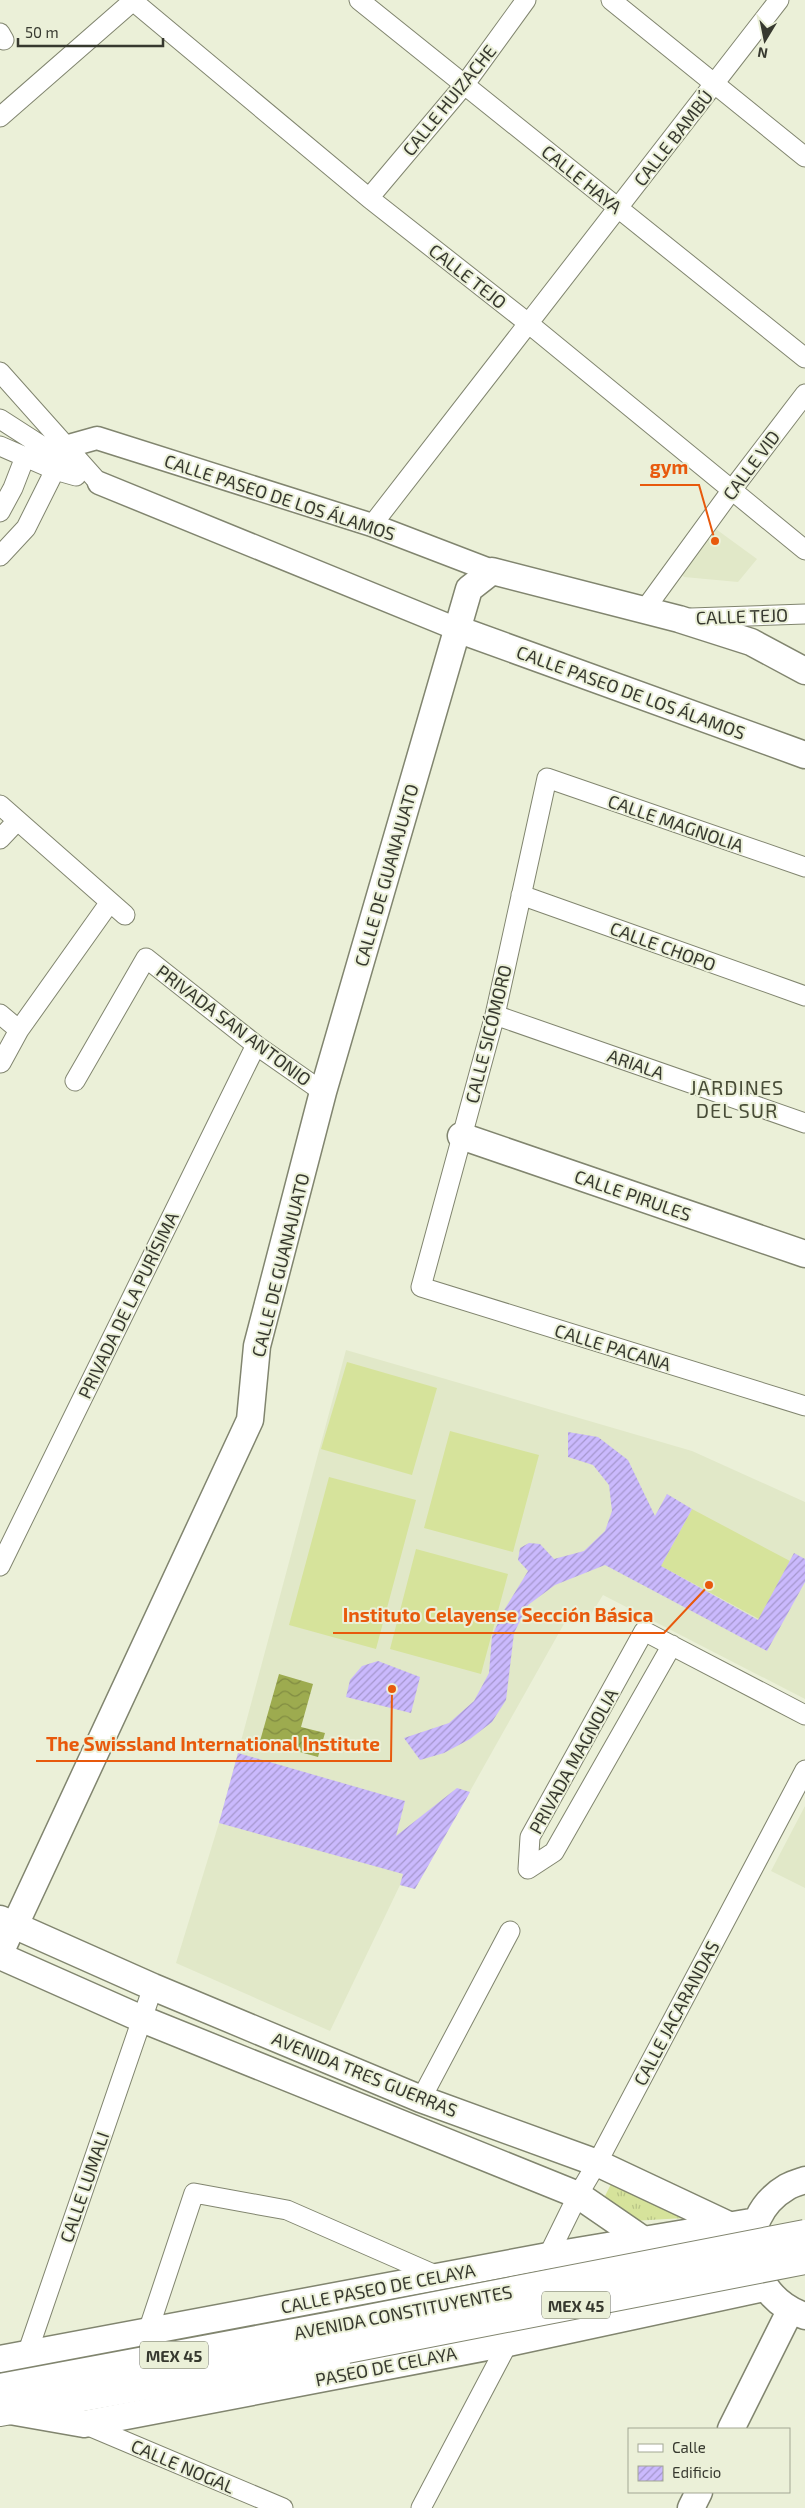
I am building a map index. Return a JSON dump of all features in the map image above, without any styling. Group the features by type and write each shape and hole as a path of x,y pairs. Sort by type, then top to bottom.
{"main road":[{"path":"456,629 469,589 492,571"},
{"name":"CALLE PASEO DE LOS ÁLAMOS","path":"492,571 646,609 751,642 805,671"},
{"name":"CALLE PASEO DE LOS ÁLAMOS","path":"456,629 805,755"},
{"name":"CALLE DE GUANAJUATO","path":"8,1922 250,1420 256,1346 324,1092 456,629"},
{"name":"CALLE PIRULES","path":"461,1136 805,1254"},
{"name":"AVENIDA TRES GUERRAS","path":"8,1922 421,2099 597,2163 731,2226"},
{"name":"AVENIDA TRES GUERRAS","path":"0,1957 142,2019 578,2195 645,2241"},
{"path":"732,2428 798,2314 776,2301 764,2288 756,2272 753,2256 753,2238 758,2221 770,2202 787,2187 805,2180"},
{"name":"CALLE PASEO DE CELAYA","path":"0,2359 548,2256 758,2221"},
{"name":"AVENIDA CONSTITUYENTES","path":"2,2404 348,2336 805,2234"},
{"name":"AVENIDA CONSTITUYENTES","path":"348,2336 805,2260"},
{"name":"PASEO DE CELAYA","path":"2,2404 84,2424 508,2342 764,2288"},
{"path":"691,2508 698,2493"}],"street":[{"path":"0,117 134,0"},
{"name":"CALLE TEJO","path":"134,0 369,198 528,323 730,491 805,550"},
{"name":"CALLE HAYA","path":"359,0 805,358"},
{"name":"CALLE HUIZACHE","path":"369,198 465,84 526,0"},
{"path":"611,0 805,157"},
{"name":"CALLE BAMBÚ","path":"372,525 779,0"},
{"name":"CALLE PASEO DE LOS ÁLAMOS","path":"0,372 99,483"},
{"name":"CALLE VID","path":"646,609 730,491 805,394"},
{"name":"CALLE PASEO DE LOS ÁLAMOS","path":"0,419 99,483"},
{"name":"CALLE PASEO DE LOS ÁLAMOS","path":"65,447 97,438 372,525 492,571"},
{"name":"CALLE PASEO DE LOS ÁLAMOS","path":"0,446 55,470 99,483 456,629"},
{"path":"0,512 26,457"},
{"path":"0,556 26,528 55,470"},
{"name":"CALLE TEJO","path":"679,619 805,614"},
{"name":"CALLE MAGNOLIA","path":"546,778 805,867"},
{"name":"CALLE SICÓMORO","path":"421,1287 495,1015 546,778"},
{"path":"0,805 125,915"},
{"path":"0,839 18,821"},
{"name":"CALLE CHOPO","path":"521,895 805,996"},
{"path":"1,1063 19,1030 110,902"},
{"name":"PRIVADA SAN ANTONIO","path":"74,1081 146,958 256,1045 324,1092"},
{"path":"0,1014 19,1030"},
{"name":"ARIALA","path":"495,1015 805,1123"},
{"name":"PRIVADA DE LA PURÍSIMA","path":"0,1566 256,1045"},
{"name":"CALLE PACANA","path":"421,1287 805,1406"},
{"name":"PRIVADA MAGNOLIA","path":"672,1645 554,1852 528,1869 530,1837 644,1631 672,1645 805,1714"},
{"path":"581,1744 608,1757"},
{"name":"CALLE JACARANDAS","path":"548,2256 578,2195 597,2163 805,1770"},
{"name":"CALLE DE GUANAJUATO","path":"0,1957 8,1922"},
{"path":"421,2099 510,1931"},
{"name":"CALLE LUMALI","path":"27,2354 154,1986"},
{"path":"148,2331 194,2193 287,2210 440,2277"},
{"path":"645,2241 660,2250 673,2266 673,2282 662,2310"},
{"path":"421,2508 508,2342"},
{"name":"CALLE NOGAL","path":"84,2424 283,2508"}],"shaded area":[{"path":"709,524 757,559 738,582 684,577 678,569"},
{"path":"346,1350 692,1451 805,1502 805,1699 603,1595 585,1624 569,1615 415,1889 400,1885 330,2031 176,1963 219,1823"},
{"path":"805,1806 805,1888 771,1871"}],"green space":[{"path":"347,1362 437,1388 412,1475 321,1449"},
{"path":"450,1431 539,1455 513,1552 424,1528"},
{"path":"329,1477 416,1500 376,1649 289,1625"},
{"path":"692,1509 790,1561 759,1619 661,1566"},
{"path":"416,1549 508,1574 481,1674 390,1649"},
{"path":"611,2184 685,2218 632,2221 605,2196"}],"water":[{"path":"279,1674 313,1684 301,1727 325,1733 318,1757 260,1741"}],"building":[{"path":"568,1432 598,1437 628,1460 655,1516 667,1494 692,1509 661,1566 758,1620 794,1553 805,1559 805,1582 767,1651 605,1565 555,1585 528,1605 514,1633 506,1700 492,1722 470,1739 444,1753 420,1760 404,1738 449,1723 474,1701 489,1673 492,1636 503,1612 528,1571 518,1560 520,1548 529,1543 540,1544 554,1559 584,1551 605,1531 612,1511 609,1485 593,1465 568,1457"},
{"path":"378,1661 420,1677 411,1713 346,1697 350,1680 362,1666"},
{"path":"238,1753 405,1801 396,1836 457,1788 470,1792 415,1889 400,1885 403,1874 219,1823"}],"place":[{"name":"gym","path":"715,541"},
{"name":"Instituto Celayense Sección Básica","path":"709,1585"},
{"name":"The Swissland International Institute","path":"392,1689"}],"district":[{"name":"JARDINES DEL SUR","path":"737,1098"}]}
